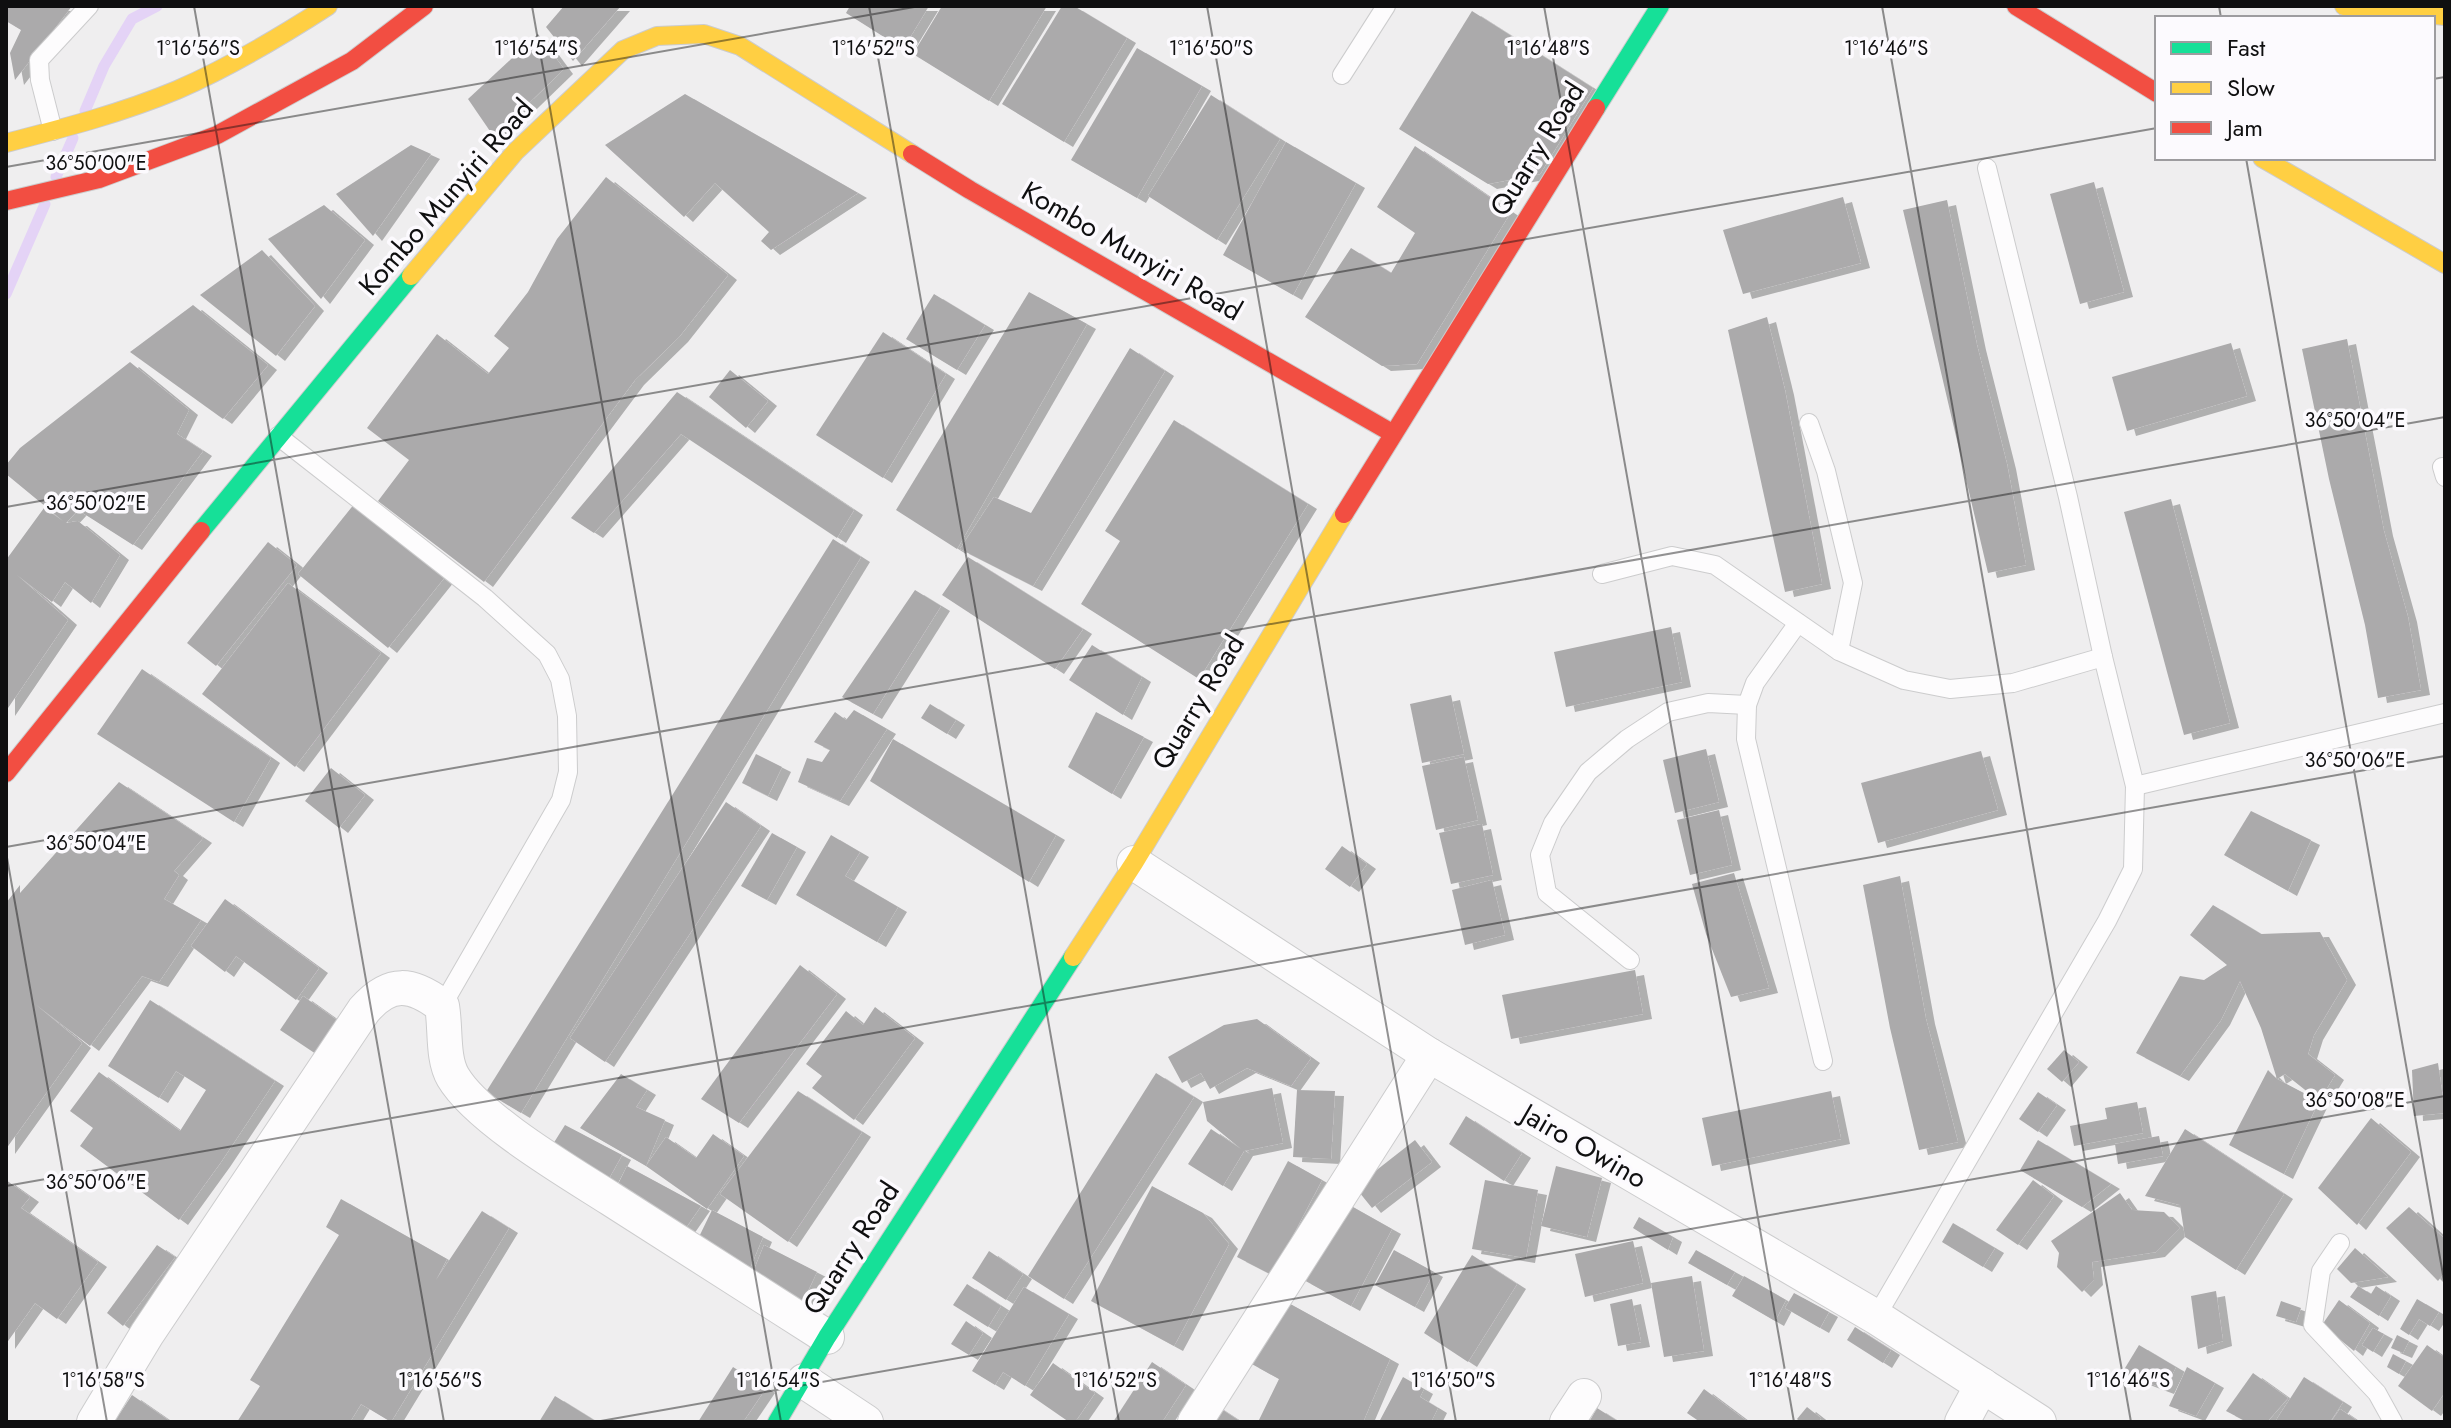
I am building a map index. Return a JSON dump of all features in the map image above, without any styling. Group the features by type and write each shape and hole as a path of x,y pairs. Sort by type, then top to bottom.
{"main road":[{"path":"6,143 93,121 174,91 224,68 328,6"},
{"path":"15,198 99,179 217,135 352,61 424,6"},
{"name":"Quarry Road","path":"777,1422 804,1381 827,1337 1134,863 1392,433 1660,6"},
{"path":"2016,6 2155,92"},
{"path":"2344,6 2445,16"},
{"name":"Kombo Munyiri Road","path":"6,773 278,436 515,152 623,50 657,36 704,34 740,46 970,190 1392,433"},
{"path":"2265,160 2445,264"}],"street":[{"name":"Jairo Owino","path":"1134,863 1429,1055 1876,1317 2039,1422"},
{"path":"94,1422 147,1334 364,1010 377,995 392,989 409,989 442,1006 446,1032 445,1055 453,1077 475,1104 548,1159 827,1337"},
{"path":"1195,1422 1429,1055"},
{"path":"804,1381 866,1422"},
{"path":"1962,1422 1982,1385"}],"lane":[{"path":"55,131 40,80 39,60 89,6"},
{"path":"1342,75 1386,6"},
{"path":"1876,1317 2107,921 2133,869 2135,786 1987,168"},
{"path":"1809,423 1826,471 1853,583 1839,651"},
{"path":"278,436 485,598 547,654 560,679 567,716 568,772 561,800 442,1006"},
{"path":"1602,574 1672,556 1715,565 1839,651 1904,680 1950,689 2013,683 2103,657"},
{"path":"1798,623 1755,683 1747,705 1746,739 1823,1061"},
{"path":"1630,960 1547,893 1540,855 1553,823 1588,772 1627,739 1668,712 1708,703 1747,705"},
{"path":"2135,786 2445,713"},
{"path":"2340,1243 2321,1271 2313,1325 2377,1393 2393,1422"}],"building":[{"path":"6,6 72,6 15,80 10,53 21,30 6,21"},
{"path":"564,6 621,6 573,61 546,27"},
{"path":"850,6 929,6 903,49 846,13"},
{"path":"942,6 1047,6 989,101 913,54"},
{"path":"1062,6 1074,6 1127,38 1064,142 1002,104"},
{"path":"1472,11 1593,88 1540,174 1488,184 1399,129"},
{"path":"538,34 564,69 494,137 468,99"},
{"path":"1137,48 1202,86 1137,198 1071,160"},
{"path":"685,94 858,193 771,250 761,241 769,232 715,183 684,217 605,145"},
{"path":"1211,95 1280,139 1217,240 1148,196"},
{"path":"1286,142 1356,183 1293,295 1223,255"},
{"path":"411,145 431,154 373,236 336,194"},
{"path":"1415,146 1511,212 1417,364 1382,366 1305,317 1351,248 1391,273 1415,233 1377,207"},
{"path":"606,177 728,275 679,337 635,380 484,582 378,501 409,460 367,428 437,334 488,374 509,348 494,336 528,292 557,239"},
{"path":"2094,182 2124,292 2080,304 2050,194"},
{"path":"1843,197 1861,263 1743,294 1723,230"},
{"path":"1947,200 1977,345 2007,464 2026,565 1988,573 1903,210"},
{"path":"324,205 365,240 321,299 268,239"},
{"path":"262,250 315,306 276,356 200,295"},
{"path":"1029,292 1087,324 957,549 896,510"},
{"path":"934,294 985,325 957,370 906,339"},
{"path":"193,305 268,365 223,419 130,352"},
{"path":"1767,317 1785,390 1822,584 1785,592 1728,330"},
{"path":"883,332 946,374 883,478 816,435"},
{"path":"2347,339 2384,531 2408,617 2421,690 2378,698 2365,625 2329,479 2302,349"},
{"path":"2231,343 2247,396 2127,431 2112,377"},
{"path":"1130,348 1165,371 1033,586 960,549 994,497 1031,513"},
{"path":"130,362 189,410 177,434 203,451 133,545 78,510 66,523 78,521 120,555 91,603 65,582 52,602 17,575 68,620 6,711 6,560 44,508 63,521 6,474 6,465 20,448"},
{"path":"730,370 768,401 746,428 709,397"},
{"path":"677,392 854,510 837,538 681,434 594,533 571,518"},
{"path":"1174,420 1308,504 1199,679 1081,604 1120,541 1105,531"},
{"path":"2171,499 2230,723 2184,735 2124,512"},
{"path":"355,503 445,577 388,648 298,574"},
{"path":"833,539 861,557 521,1113 486,1092"},
{"path":"268,542 297,565 216,666 187,643"},
{"path":"968,557 1083,629 1055,669 942,595"},
{"path":"288,583 381,653 295,767 202,694"},
{"path":"915,590 941,606 873,714 842,697"},
{"path":"1671,627 1682,682 1566,707 1554,652"},
{"path":"1092,645 1142,677 1123,715 1069,680"},
{"path":"142,669 271,758 234,822 97,734"},
{"path":"1451,695 1464,754 1422,763 1410,704"},
{"path":"930,704 956,720 947,734 921,718"},
{"path":"854,710 887,729 840,801 798,782 807,758 822,762 830,750 814,742 835,712 846,720"},
{"path":"1096,712 1144,737 1112,794 1068,767"},
{"path":"893,739 1056,835 1029,882 870,781"},
{"path":"1706,749 1719,802 1675,813 1663,760"},
{"path":"1981,751 1998,810 1878,843 1861,783"},
{"path":"756,754 782,767 768,796 742,783"},
{"path":"1464,757 1478,820 1436,830 1422,766"},
{"path":"331,768 365,795 339,828 305,801"},
{"path":"119,782 203,838 174,871 179,875 164,899 201,920 159,982 142,976 90,1046 35,1004 82,1043 6,1149 6,903 20,885 20,893"},
{"path":"726,802 761,826 605,1062 570,1038"},
{"path":"1719,810 1732,865 1690,875 1677,820"},
{"path":"2251,811 2311,840 2288,891 2224,855"},
{"path":"1482,824 1493,875 1451,884 1439,833"},
{"path":"772,833 797,847 767,900 741,886"},
{"path":"831,835 860,852 845,876 898,907 877,942 796,895"},
{"path":"1342,846 1367,864 1350,887 1325,869"},
{"path":"1734,873 1769,988 1731,997 1706,934 1692,884"},
{"path":"1900,876 1926,1019 1958,1142 1919,1150 1890,1028 1863,885"},
{"path":"1492,880 1505,935 1465,945 1452,890"},
{"path":"225,899 319,968 296,1000 236,956 225,972 191,946"},
{"path":"2213,905 2261,934 2320,932 2347,980 2314,1035 2308,1054 2335,1075 2319,1101 2285,1074 2277,1079 2261,1028 2240,981 2221,1020 2180,1076 2136,1053 2180,976 2204,980 2227,965 2190,935"},
{"path":"800,965 837,994 739,1123 701,1099"},
{"path":"1635,970 1643,1014 1511,1039 1502,995"},
{"path":"303,996 341,1023 319,1056 280,1030"},
{"path":"150,1000 275,1081 179,1220 80,1146 93,1128 70,1111 99,1072 180,1131 206,1090 176,1071 159,1098 108,1066"},
{"path":"875,1007 915,1038 854,1120 812,1088 822,1076 806,1064 846,1011 863,1025"},
{"path":"1257,1019 1311,1058 1291,1086 1247,1068 1210,1089 1201,1073 1182,1083 1168,1057 1224,1025"},
{"path":"2064,1050 2079,1062 2062,1082 2047,1069"},
{"path":"2438,1063 2445,1113 2414,1116 2412,1070"},
{"path":"2268,1070 2277,1079 2319,1101 2284,1174 2229,1145"},
{"path":"1156,1073 1194,1097 1064,1299 1028,1276"},
{"path":"621,1074 647,1090 636,1107 665,1120 646,1166 580,1128"},
{"path":"1272,1088 1283,1143 1244,1151 1223,1186 1188,1164 1211,1129 1241,1149 1207,1121 1203,1102"},
{"path":"1297,1090 1335,1091 1331,1159 1293,1157"},
{"path":"798,1091 862,1132 788,1242 720,1194"},
{"path":"1831,1091 1841,1139 1712,1166 1702,1118"},
{"path":"2038,1092 2057,1105 2038,1132 2019,1119"},
{"path":"2137,1102 2143,1133 2074,1146 2070,1126 2107,1119 2105,1108"},
{"path":"1466,1116 1522,1153 1504,1181 1449,1144"},
{"path":"2371,1118 2411,1152 2357,1225 2318,1188"},
{"path":"565,1125 622,1155 607,1182 548,1152"},
{"path":"2185,1129 2284,1194 2236,1270 2185,1237 2180,1205 2145,1196"},
{"path":"713,1134 744,1156 707,1209 646,1166 666,1137 696,1158"},
{"path":"2159,1136 2163,1156 2118,1164 2115,1144"},
{"path":"1415,1140 1432,1162 1372,1208 1355,1187"},
{"path":"2038,1140 2111,1184 2082,1207 2020,1170"},
{"path":"1288,1161 1322,1180 1272,1275 1237,1257"},
{"path":"627,1166 701,1206 685,1229 615,1190"},
{"path":"1556,1166 1602,1178 1587,1237 1541,1226"},
{"path":"6,1180 30,1197 21,1208 98,1262 57,1319 35,1303 6,1344"},
{"path":"1485,1180 1538,1190 1526,1258 1472,1249"},
{"path":"2033,1180 2054,1196 2018,1245 1996,1230"},
{"path":"1152,1186 1203,1213 1229,1244 1174,1346 1091,1301"},
{"path":"2120,1193 2132,1210 2164,1212 2180,1228 2156,1252 2092,1262 2094,1280 2082,1292 2057,1267 2059,1253 2051,1241"},
{"path":"341,1199 447,1259 436,1280 482,1211 509,1228 391,1422 361,1404 350,1422 237,1422 260,1386 250,1380 339,1235 326,1227"},
{"path":"1344,1202 1392,1229 1351,1306 1302,1279"},
{"path":"2409,1207 2445,1239 2445,1272 2438,1281 2386,1228"},
{"path":"712,1210 763,1237 750,1268 697,1241"},
{"path":"1639,1217 1673,1237 1668,1250 1633,1228"},
{"path":"1953,1223 1995,1248 1983,1267 1942,1242"},
{"path":"1633,1241 1643,1283 1585,1297 1575,1254"},
{"path":"157,1245 175,1257 123,1326 107,1313"},
{"path":"764,1245 817,1272 803,1301 752,1275"},
{"path":"2355,1248 2388,1277 2351,1283 2337,1269"},
{"path":"1394,1250 1434,1272 1415,1307 1375,1285"},
{"path":"1696,1250 1735,1272 1727,1285 1688,1263"},
{"path":"989,1251 1023,1274 1006,1300 972,1278"},
{"path":"1472,1255 1517,1284 1468,1362 1424,1333"},
{"path":"1692,1276 1704,1351 1664,1357 1651,1283"},
{"path":"1744,1276 1786,1300 1775,1321 1732,1296"},
{"path":"967,1284 1001,1306 988,1327 953,1305"},
{"path":"2358,1286 2371,1294 2376,1286 2391,1296 2379,1316 2350,1297"},
{"path":"1024,1287 1069,1314 1025,1386 1003,1372 995,1385 972,1371"},
{"path":"2216,1291 2223,1341 2198,1349 2191,1296"},
{"path":"1794,1293 1829,1312 1820,1328 1785,1308"},
{"path":"1632,1299 1641,1342 1618,1346 1610,1304"},
{"path":"2417,1299 2439,1312 2430,1326 2419,1319 2409,1335 2400,1329"},
{"path":"1283,1300 1390,1359 1363,1422 1258,1422 1279,1379 1250,1363"},
{"path":"2339,1300 2370,1323 2354,1351 2322,1325"},
{"path":"2281,1301 2301,1308 2296,1322 2276,1316"},
{"path":"966,1321 983,1333 969,1355 951,1344"},
{"path":"1855,1327 1891,1350 1883,1363 1847,1340"},
{"path":"2373,1328 2384,1334 2373,1352 2362,1345"},
{"path":"2397,1335 2409,1341 2403,1353 2391,1348"},
{"path":"2139,1345 2176,1367 2165,1389 2122,1373"},
{"path":"2427,1345 2445,1358 2445,1392 2432,1411 2398,1386"},
{"path":"2393,1354 2406,1361 2399,1374 2387,1367"},
{"path":"1152,1362 1186,1385 1162,1422 1113,1422"},
{"path":"1053,1363 1095,1393 1075,1422 1069,1422 1030,1395"},
{"path":"733,1367 766,1388 743,1422 698,1422"},
{"path":"2187,1367 2215,1383 2196,1416 2169,1406"},
{"path":"2253,1373 2288,1398 2267,1422 2247,1422 2226,1411"},
{"path":"1403,1377 1424,1389 1420,1397 1438,1408 1431,1422 1379,1422"},
{"path":"2304,1377 2343,1402 2330,1422 2275,1422"},
{"path":"1704,1389 1748,1422 1700,1422 1687,1413"},
{"path":"132,1395 171,1422 114,1422"},
{"path":"555,1396 597,1422 539,1422"},
{"path":"1215,1405 1241,1422 1204,1422"},
{"path":"1807,1407 1821,1418 1819,1422 1800,1422 1797,1419"},
{"path":"1597,1408 1619,1422 1589,1422"},
{"path":"2340,1409 2359,1422 2331,1422"}],"waterway":[{"path":"85,111 104,66 132,19 157,6"},
{"path":"56,177 73,138"},
{"path":"6,294 45,204"}],"traffic: fast":[{"path":"1596,108 1660,6"},
{"path":"201,531 411,276"},
{"path":"777,1422 827,1337 1073,957"}],"traffic: slow":[{"path":"6,143 114,113 177,90 254,51 328,6"},
{"path":"2344,6 2445,16"},
{"path":"411,276 515,152 623,50 657,36 704,34 740,46 912,154"},
{"path":"2265,160 2445,264"},
{"path":"1073,957 1134,863 1344,514"}],"traffic: jam":[{"path":"6,201 99,179 217,135 352,61 424,6"},
{"path":"2016,6 2155,92"},
{"path":"1344,514 1596,108"},
{"path":"912,154 1392,433"},
{"path":"6,773 201,531"}]}
